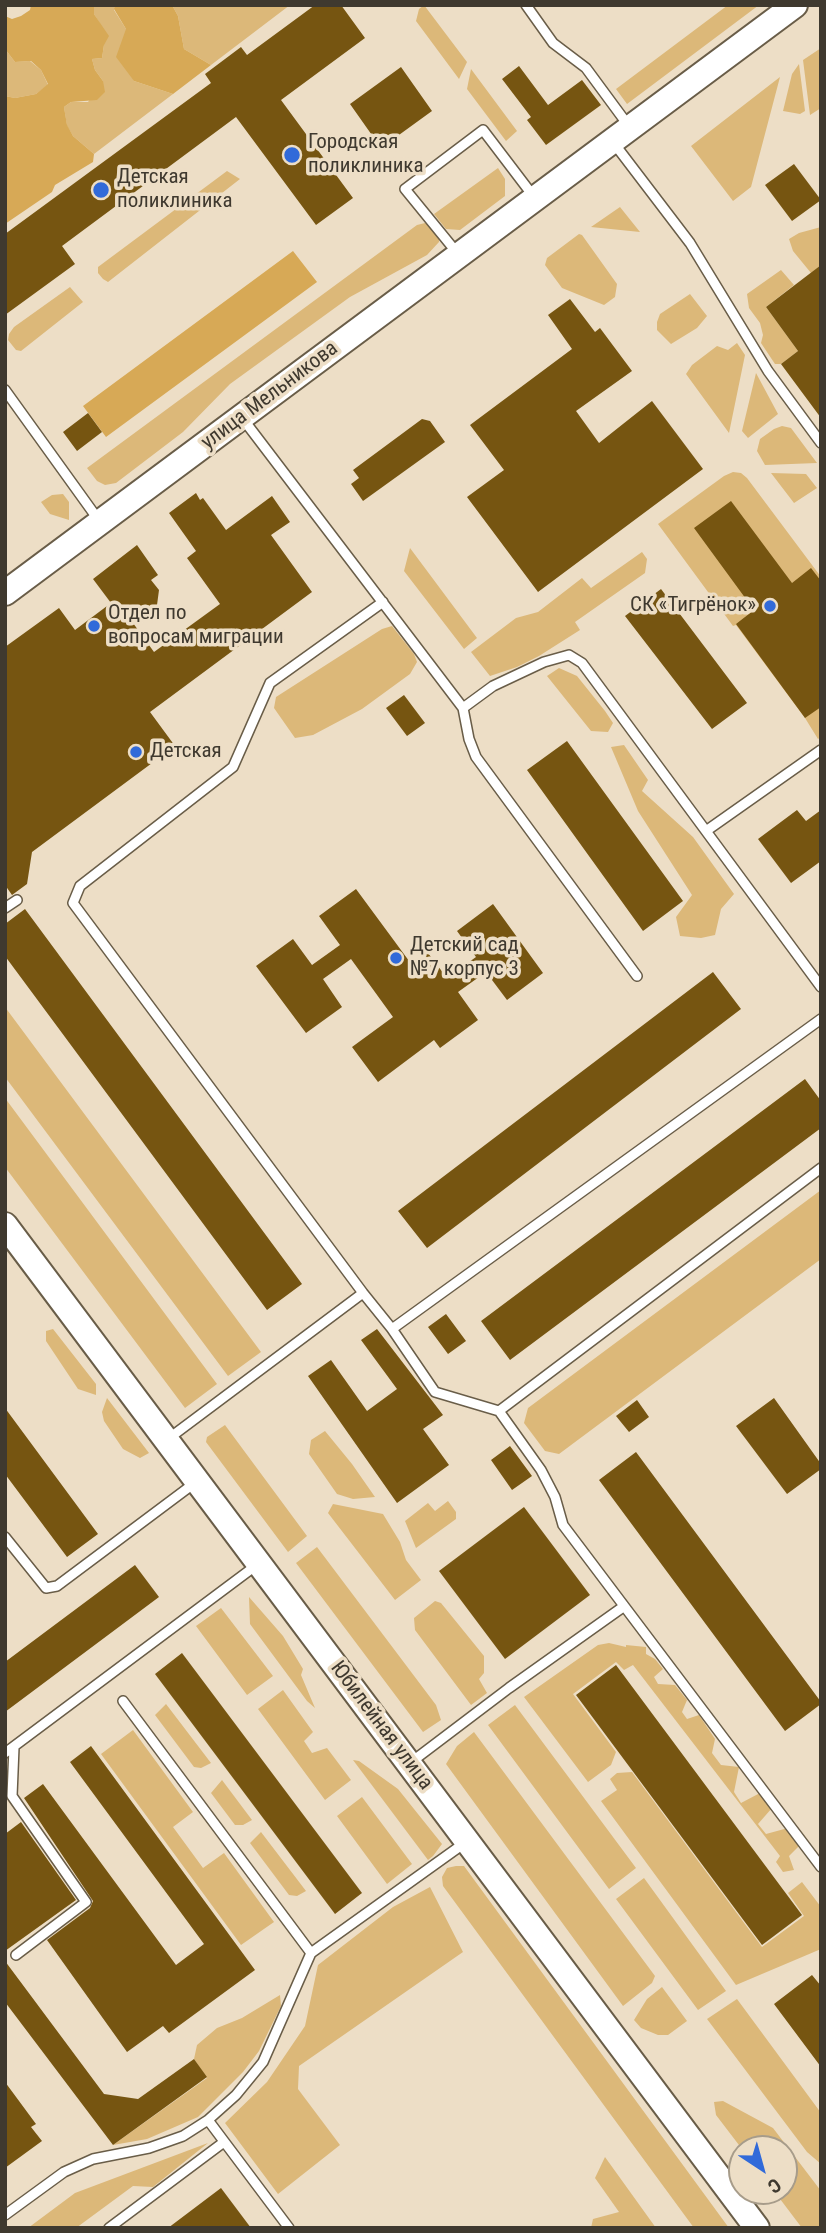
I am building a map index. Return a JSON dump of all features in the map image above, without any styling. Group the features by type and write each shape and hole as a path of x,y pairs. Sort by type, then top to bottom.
{"main road":[{"path":"621,135 795,5"},
{"name":"улица Мельникова","path":"5,593 621,135"},
{"name":"Юбилейная улица","path":"5,1225 757,2228"}],"lane":[{"path":"526,5 553,43 586,68 621,135 768,371 821,443"},
{"path":"459,255 405,189 483,130 535,199"},
{"path":"5,390 100,522"},
{"path":"242,417 463,708 469,739 476,757 637,976"},
{"path":"383,602 270,683 233,767 80,886 73,903 392,1329 435,1392 499,1410 541,1470 555,1497 563,1525 821,1867"},
{"path":"463,708 493,686 544,662 569,654 582,663 821,987"},
{"path":"706,831 821,750"},
{"path":"5,908 17,900"},
{"path":"392,1329 821,1019"},
{"path":"499,1410 821,1168"},
{"path":"166,1440 363,1293"},
{"path":"5,1537 46,1588 57,1586 197,1481"},
{"path":"5,1753 259,1563"},
{"path":"409,1763 623,1607"},
{"path":"123,1701 311,1953"},
{"path":"14,1747 12,1796 86,1902 16,1955"},
{"path":"5,2215 64,2172 93,2159 149,2148 183,2136 208,2120 236,2095 263,2062 311,1953 467,1841"},
{"path":"208,2120 289,2228"},
{"path":"108,2228 224,2142"}],"shaded area":[{"path":"31,5 94,5 94,14 109,36 102,58 92,59 95,70 103,81 105,92 97,100 71,102 64,107 67,125 73,136 94,154 93,162 55,185 52,192 5,224 5,96 15,98 36,94 48,84 41,70 31,61 15,62 5,49 5,16 12,19 21,16 30,10"},
{"path":"94,5 115,5 114,10 126,29 134,81 173,94 94,154 73,136 67,126 64,107 71,102 88,102 103,81 95,70 92,59 102,58 104,45 99,22 94,14"},
{"path":"115,5 172,5 178,16 184,49 211,65 173,94 134,81 116,57 126,29 114,9"},
{"path":"172,5 290,5 211,65 184,49 178,16"},
{"path":"424,5 467,62 459,79 416,21 419,9"},
{"path":"728,5 759,5 627,104 616,89"},
{"path":"821,48 821,108 810,115 803,60"},
{"path":"5,49 15,62 30,61 41,70 48,85 36,94 15,98 5,96"},
{"path":"799,64 805,111 800,114 783,111 792,74"},
{"path":"471,69 517,131 506,141 467,89"},
{"path":"780,77 751,187 733,201 691,146"},
{"path":"498,168 505,179 505,196 460,230 446,229 434,214"},
{"path":"227,171 240,179 108,282 98,273 98,267"},
{"path":"620,207 640,232 591,227"},
{"path":"425,223 432,226 439,236 439,242 427,255 350,297 230,384 183,432 116,483 105,485 97,481 87,468 417,225"},
{"path":"821,227 821,265 811,273 793,251 789,239 799,233"},
{"path":"579,234 617,284 615,297 604,305 562,288 545,265 547,258"},
{"path":"293,251 317,282 106,437 83,406"},
{"path":"781,270 794,285 766,307 798,351 781,364 775,364 761,343 763,335 760,323 749,308 747,294"},
{"path":"70,287 83,302 21,351 16,350 8,340 14,327"},
{"path":"690,294 707,316 697,328 671,344 657,330 660,314"},
{"path":"737,343 745,355 729,433 686,374 692,365 717,346 728,350"},
{"path":"756,373 778,414 748,438 742,431"},
{"path":"782,426 791,428 817,463 765,465 757,451 760,439"},
{"name":"СК «Тигрёнок»","path":"733,472 741,473 747,478 821,577 821,737 818,739 736,625 733,626 658,524"},
{"path":"771,473 806,474 817,488 794,503"},
{"path":"63,494 69,502 69,520 50,514 41,502 52,495"},
{"path":"410,548 477,638 464,649 404,571"},
{"path":"642,552 647,559 645,573 575,622 580,630 539,656 490,676 471,652 516,618 538,612 582,578 591,588"},
{"path":"392,626 417,662 410,674 362,709 313,735 295,738 274,708 276,697 382,629"},
{"path":"559,668 577,676 605,711 613,723 608,732 591,731 547,676"},
{"path":"624,745 648,780 642,791 693,837 734,894 721,909 715,935 701,938 680,936 676,917 692,895 638,811 611,747"},
{"path":"5,1007 261,1352 228,1376 5,1077"},
{"path":"5,1098 217,1384 185,1408 5,1167"},
{"path":"821,1190 821,1259 559,1454 545,1451 524,1423 528,1408"},
{"path":"53,1329 96,1384 96,1395 78,1389 46,1341 46,1331"},
{"path":"107,1398 149,1453 140,1458 123,1449 104,1421 102,1412"},
{"path":"225,1425 307,1536 288,1552 206,1442 207,1437"},
{"path":"325,1431 375,1497 353,1499 337,1494 309,1454 311,1440"},
{"path":"448,1501 456,1512 456,1519 416,1548 405,1521 428,1503 435,1511"},
{"path":"333,1504 383,1514 400,1542 406,1560 421,1580 395,1600 328,1513"},
{"path":"317,1547 436,1705 441,1720 423,1732 296,1563"},
{"path":"249,1597 283,1636 303,1669 301,1675 315,1708 250,1624"},
{"path":"435,1601 441,1603 484,1656 484,1673 479,1679 487,1693 471,1705 415,1630 414,1618"},
{"path":"221,1608 273,1676 247,1695 196,1626"},
{"path":"609,1643 626,1647 646,1647 646,1654 655,1659 663,1669 654,1677 658,1684 675,1685 687,1700 682,1712 687,1719 699,1715 715,1739 712,1753 721,1765 739,1767 734,1792 741,1803 760,1793 772,1808 758,1824 766,1834 788,1828 799,1846 789,1856 794,1870 783,1872 776,1862 780,1856 633,1665 624,1670 616,1662 573,1694 616,1752 611,1765 588,1782 524,1697 598,1645"},
{"path":"283,1690 313,1732 304,1741 312,1753 327,1748 351,1780 325,1800 258,1709"},
{"path":"166,1704 211,1763 201,1768 194,1767 155,1715"},
{"path":"515,1705 636,1868 609,1889 488,1725"},
{"path":"133,1730 193,1812 173,1827 203,1868 224,1853 274,1922 241,1945 101,1754"},
{"path":"474,1732 655,1976 652,1983 623,2006 446,1764 457,1746"},
{"path":"353,1760 359,1761 398,1789 442,1844 428,1860"},
{"path":"632,1772 762,1947 804,1916 788,1893 802,1882 821,1907 821,1949 736,1985 601,1801 617,1790 610,1779 617,1773"},
{"path":"222,1780 252,1820 243,1825 235,1825 211,1793"},
{"path":"362,1797 412,1864 387,1884 337,1816"},
{"path":"261,1832 306,1891 297,1896 289,1895 250,1843"},
{"path":"464,1866 729,2228 694,2228 443,1886 442,1877 447,1868"},
{"path":"644,1878 726,1991 698,2010 616,1899"},
{"path":"430,1887 463,1952 299,2066 298,2089 340,2145 278,2194 225,2123 267,2082 305,2026 318,1965 393,1907"},
{"path":"662,1987 687,2021 668,2035 658,2035 641,2028 634,2020 647,1999"},
{"path":"280,1995 281,2006 259,2051 243,2072 198,2117 147,2139 113,2145 207,2078 194,2059 197,2045 217,2028 242,2018"},
{"path":"737,1999 821,2113 821,2164 807,2152 798,2140 798,2135 794,2135 707,2019"},
{"path":"723,2101 773,2128 778,2135 731,2135 716,2115 714,2102"},
{"path":"208,2143 153,2187 133,2186 76,2228 28,2228 75,2193"},
{"path":"605,2157 656,2228 591,2228 593,2219 619,2212 595,2178"},
{"path":"798,2161 821,2191 821,2228 802,2228 785,2205 798,2205"}],"building":[{"path":"315,5 341,5 365,38 281,100 353,198 316,225 236,117 62,246 75,264 5,315 5,234 211,83 205,74 241,47 247,55"},
{"path":"519,66 548,105 582,80 601,105 546,145 527,120 531,117 502,79"},
{"path":"401,67 432,111 381,148 350,104"},
{"path":"794,164 821,200 792,221 765,185"},
{"path":"821,265 821,418 781,364 798,351 766,307"},
{"path":"570,299 595,332 600,328 632,371 576,411 599,443 652,401 703,469 538,592 467,497 504,470 470,425 572,349 548,315"},
{"path":"88,413 102,432 77,451 63,432"},
{"path":"422,419 430,421 445,442 363,501 351,484 359,478 353,470"},
{"path":"196,493 200,500 203,498 226,530 272,496 290,522 271,535 312,592 150,712 175,746 32,852 27,884 12,895 5,885 5,647 59,608 75,630 111,603 93,579 137,545 158,575 151,580 159,590 157,605 133,623 154,652 220,604 187,558 196,551 169,513"},
{"path":"731,501 792,583 811,568 821,581 821,707 805,718 736,624 754,610 694,528"},
{"path":"661,589 747,703 712,729 625,616"},
{"path":"404,695 425,723 407,736 386,708"},
{"path":"567,741 683,901 643,931 527,770"},
{"path":"797,810 806,821 821,810 821,861 791,883 758,839"},
{"path":"356,889 412,965 428,953 447,978 476,957 457,931 493,904 543,973 507,1000 486,972 458,992 478,1020 440,1048 434,1040 378,1082 352,1047 393,1017 351,959 323,979 342,1007 306,1033 256,966 293,939 312,965 340,945 319,916"},
{"path":"25,909 302,1284 267,1310 5,956 5,924"},
{"path":"713,972 741,1009 427,1248 398,1211"},
{"path":"805,1079 821,1101 821,1128 510,1360 481,1321"},
{"path":"446,1314 466,1341 448,1354 428,1327"},
{"path":"377,1329 443,1415 423,1429 449,1465 397,1503 308,1376 331,1360 367,1411 397,1389 361,1340"},
{"path":"774,1398 821,1464 821,1469 787,1494 736,1426"},
{"path":"637,1400 649,1417 629,1432 616,1416"},
{"path":"5,1408 98,1534 67,1557 5,1474"},
{"path":"510,1446 532,1476 512,1490 491,1460"},
{"path":"636,1452 821,1702 785,1731 599,1480"},
{"path":"524,1507 590,1595 505,1659 439,1571"},
{"path":"135,1565 159,1597 5,1712 5,1662"},
{"path":"182,1653 362,1893 335,1914 155,1674"},
{"path":"616,1665 802,1915 762,1945 576,1695"},
{"path":"91,1746 255,1970 169,2033 163,2026 127,2052 47,1940 90,1908 93,1901 24,1798 43,1784 176,1965 204,1944 70,1762"},
{"path":"21,1822 76,1900 5,1951 5,1834"},
{"path":"5,1961 104,2094 138,2099 194,2059 207,2077 113,2145 5,2002"},
{"path":"812,1975 821,1986 821,2067 774,2004"},
{"path":"5,2082 36,2124 31,2127 42,2141 5,2168"},
{"path":"221,2188 251,2228 168,2228"}],"place":[{"name":"Городская поликлиника","path":"292,155"},
{"name":"Детская поликлиника","path":"101,190"},
{"name":"СК «Тигрёнок»","path":"770,606"},
{"name":"Отдел по вопросам миграции","path":"94,626"},
{"name":"Детская","path":"136,752"},
{"name":"Детский сад №7 корпус 3","path":"396,958"}]}
